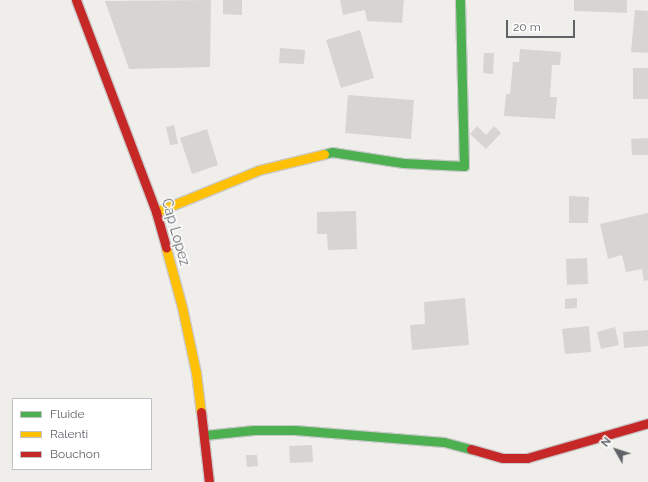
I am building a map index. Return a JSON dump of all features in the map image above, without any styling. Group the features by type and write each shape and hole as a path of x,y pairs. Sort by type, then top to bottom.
{"street":[{"name":"Cap Lopez","path":"76,0 156,212 182,307 205,435 209,482"},
{"path":"156,212 259,170 300,158 332,152 403,163 464,166 460,0"},
{"path":"205,435 254,430 295,430 444,442 503,458 527,458 648,423"}],"building":[{"path":"211,0 210,67 129,69 105,1"},
{"path":"223,0 242,0 242,15 223,14"},
{"path":"340,0 404,0 402,23 367,21 365,10 343,15"},
{"path":"574,0 627,0 627,13 574,11"},
{"path":"635,10 648,11 648,53 631,52"},
{"path":"360,30 374,78 341,88 326,40"},
{"path":"280,48 305,50 304,64 279,63"},
{"path":"520,49 561,52 560,65 552,65 550,97 557,97 555,119 504,116 506,94 510,94 513,62 519,62"},
{"path":"484,53 494,53 493,74 483,73"},
{"path":"633,68 648,68 648,99 633,99"},
{"path":"348,95 414,100 411,139 345,133"},
{"path":"174,125 178,144 170,145 166,127"},
{"path":"477,126 486,135 494,126 501,133 486,149 470,134"},
{"path":"207,129 218,165 192,174 180,138"},
{"path":"648,138 648,155 632,155 631,139"},
{"path":"569,196 589,197 588,223 569,223"},
{"path":"356,211 357,249 328,250 327,234 317,234 317,212"},
{"path":"648,213 648,280 644,281 642,269 626,272 622,255 608,259 600,224"},
{"path":"587,258 588,284 567,285 566,259"},
{"path":"465,298 469,345 412,350 410,325 425,324 424,302"},
{"path":"577,298 577,308 565,309 565,299"},
{"path":"589,326 591,352 565,354 562,329"},
{"path":"615,327 619,345 601,349 597,332"},
{"path":"648,330 648,346 624,348 623,332"},
{"path":"312,445 313,462 290,463 289,446"},
{"path":"246,455 257,455 258,466 247,467"}],"traffic: fast":[{"path":"324,154 332,152 403,163 464,166 460,0"},
{"path":"205,435 254,430 295,430 444,442 471,449"}],"traffic: slow":[{"path":"156,212 259,170 324,154"},
{"path":"166,248 182,307 196,373 201,412"}],"traffic: jam":[{"path":"76,0 156,212 166,248"},
{"path":"201,412 209,482"},
{"path":"471,449 503,458 527,458 648,423"}]}
